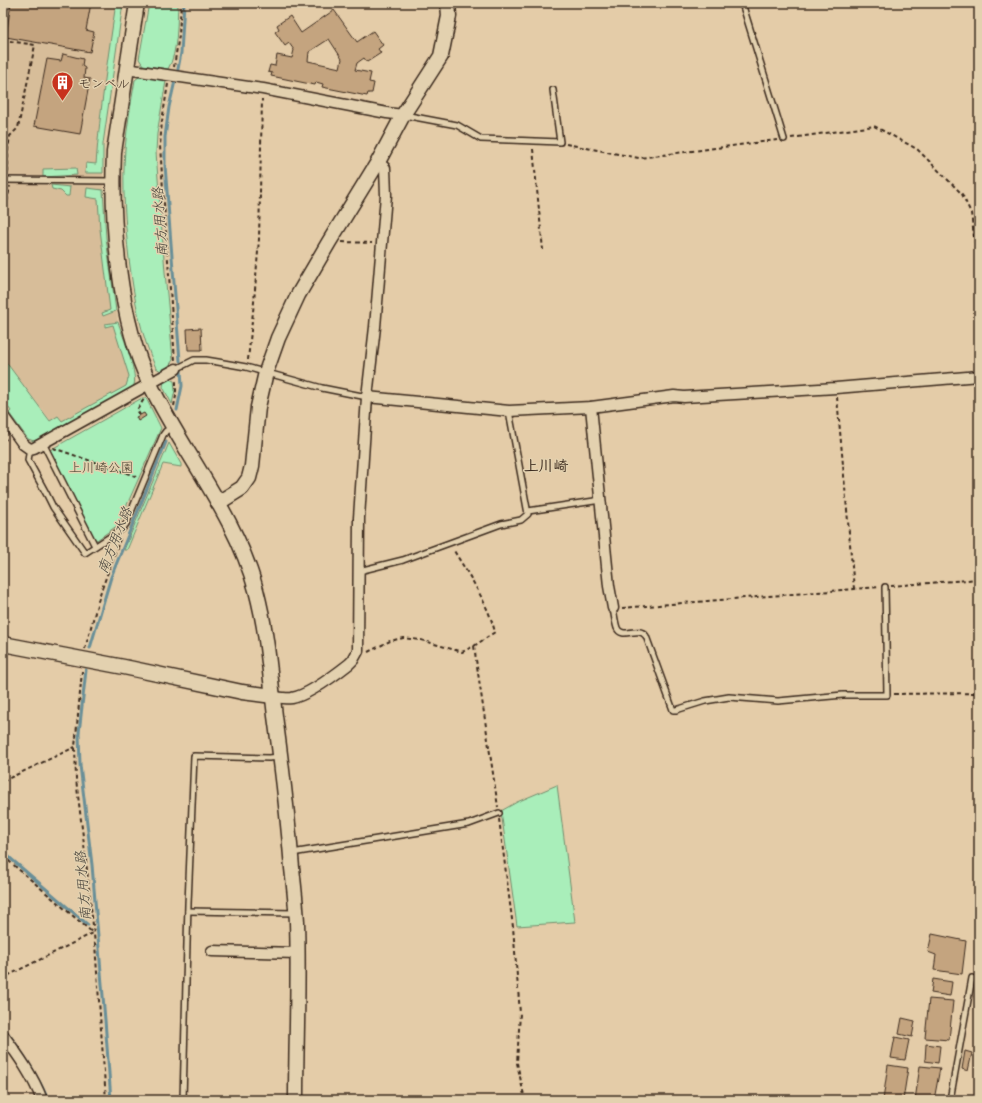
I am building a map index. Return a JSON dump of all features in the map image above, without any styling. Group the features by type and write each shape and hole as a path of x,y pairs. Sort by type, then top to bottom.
{"street":[{"path":"137,3 114,152 117,245 124,298 147,390 165,412 218,503 243,551 256,590 266,638 281,757 296,913 296,1100"},
{"path":"218,503 242,488 249,478 252,466 258,407 266,372 278,338 292,308 329,242 378,162 403,115 441,56 449,16 448,3"},
{"path":"126,69 171,74 263,89 403,115"},
{"path":"3,644 84,658 242,692 281,698 292,698 308,692 353,660 357,654 358,647 359,518 367,397 386,195 386,172 385,168 378,162"},
{"path":"3,416 23,444 30,449 47,445 147,390 176,369"},
{"path":"367,397 509,411 591,407 674,396 684,397 836,388 979,376"},
{"path":"591,407 613,608"},
{"path":"212,951 297,953"},
{"path":"3,1035 29,1073 42,1100"}],"lane":[{"path":"742,3 784,140"},
{"path":"403,115 457,125 481,139 560,142 553,90"},
{"path":"5,180 114,181"},
{"path":"176,369 188,362 199,360 218,362 246,367 322,388 367,397"},
{"path":"358,571 403,560 502,524 521,520 527,517 528,512 509,411"},
{"path":"30,449 28,460 53,507 85,553 122,529 163,435 173,426"},
{"path":"47,445 95,546"},
{"path":"528,512 601,500"},
{"path":"613,608 619,631 624,633 644,632 673,710 705,701 729,697 778,701 843,695 887,695 885,587"},
{"path":"183,1100 194,756 281,757"},
{"path":"291,853 469,824 499,813"},
{"path":"188,911 284,914 296,913"},
{"path":"950,1100 972,978"}],"path":[{"path":"165,412 171,409 175,404 177,387 160,146 162,121 179,36 181,3"},
{"path":"3,40 35,45 18,128 10,136 5,180 10,186 3,222"},
{"path":"246,367 254,302 259,239 263,89"},
{"path":"560,142 639,158 784,140 874,126 917,149 962,194 971,213 979,274"},
{"path":"532,141 543,250"},
{"path":"329,242 382,244"},
{"path":"836,388 854,589"},
{"path":"140,415 137,410 147,390"},
{"path":"47,445 145,479"},
{"path":"106,1100 95,944 86,854 76,779 75,747 84,658 93,616 122,529"},
{"path":"357,654 364,654 390,641 403,638 421,640 462,652 495,632 491,617 481,595 449,544"},
{"path":"613,608 979,579"},
{"path":"474,646 499,813 513,927 520,1013 517,1063 525,1100"},
{"path":"887,695 979,693"},
{"path":"3,780 75,747"},
{"path":"3,856 93,933"},
{"path":"3,978 93,933"}],"shaded area":[{"path":"3,3 123,3 103,144 103,190 106,238 118,322 135,374 136,384 58,430 3,358"}],"green space":[{"path":"116,3 123,3 103,144 103,173 85,173 86,163 96,164 102,103"},
{"path":"149,3 178,3 174,55 168,69 143,65 139,59"},
{"path":"140,76 166,81 157,134 156,152 173,360 168,367 161,371 156,368 150,355 138,315 129,259 125,218 124,163 126,140 135,80"},
{"path":"76,168 77,175 43,177 43,169"},
{"path":"51,185 70,187 69,196 66,196 61,191 52,189"},
{"path":"87,188 103,190 106,238 116,311 103,316 102,313 110,310 100,229 98,199 86,197"},
{"path":"118,322 132,366 135,382 133,387 58,430 34,441 28,439 9,413 11,411 6,404 3,406 3,358 50,421 58,416 62,421 126,386 129,376 113,325 105,327 105,324"},
{"path":"167,378 174,381 175,390 172,404 163,387 164,380"},
{"name":"上川崎公園","path":"142,398 146,398 161,428 118,525 97,540 93,538 50,450"},
{"path":"169,443 181,464 181,467 163,464 127,550 124,550"},
{"path":"557,785 575,922 517,926 501,811 517,802"}],"building":[{"path":"11,3 91,3 86,30 94,32 90,52 6,37"},
{"path":"334,10 357,42 373,31 383,45 378,49 381,53 367,62 364,58 357,63 355,70 371,73 369,82 374,83 372,93 368,93 367,96 322,87 323,84 316,82 315,85 271,76 272,73 268,72 270,65 275,66 277,55 292,58 294,50 289,43 285,46 275,32 279,29 277,25 290,16 301,33","holes":["329,39 342,59 340,68 308,61 309,52"]},
{"name":"モンベル","path":"63,54 83,59 82,66 85,68 84,78 90,79 80,134 34,126 47,59 61,61"},
{"path":"201,328 202,350 188,350 187,329"},
{"path":"144,413 146,416 138,421 136,417"},
{"path":"932,934 966,941 962,974 934,970 936,955 928,952"},
{"path":"933,979 952,982 950,996 931,993"},
{"path":"929,999 953,1001 949,1040 925,1038"},
{"path":"902,1018 915,1021 912,1037 899,1034"},
{"path":"895,1037 909,1040 905,1060 891,1058"},
{"path":"926,1044 940,1046 938,1063 925,1061"},
{"path":"965,1051 972,1053 968,1071 962,1069"},
{"path":"888,1065 908,1068 903,1100 883,1100"},
{"path":"920,1066 940,1068 934,1100 915,1100"},
{"path":"847,1097 858,1100 846,1100"}],"waterway":[{"name":"南方用水路","path":"178,69 181,53 184,3"},
{"name":"南方用水路","path":"175,81 169,107 165,137 165,165 180,361"},
{"name":"南方用水路","path":"177,410 182,386 181,370"},
{"name":"南方用水路","path":"90,648 111,577 166,442"},
{"name":"南方用水路","path":"86,670 79,733 80,765 92,865 111,1100"},
{"path":"3,852 88,925"},
{"path":"3,1027 28,1062 39,1080 48,1100"}],"place":[{"name":"モンベル","path":"62,102"}],"district":[{"name":"上川崎","path":"546,464"}]}
